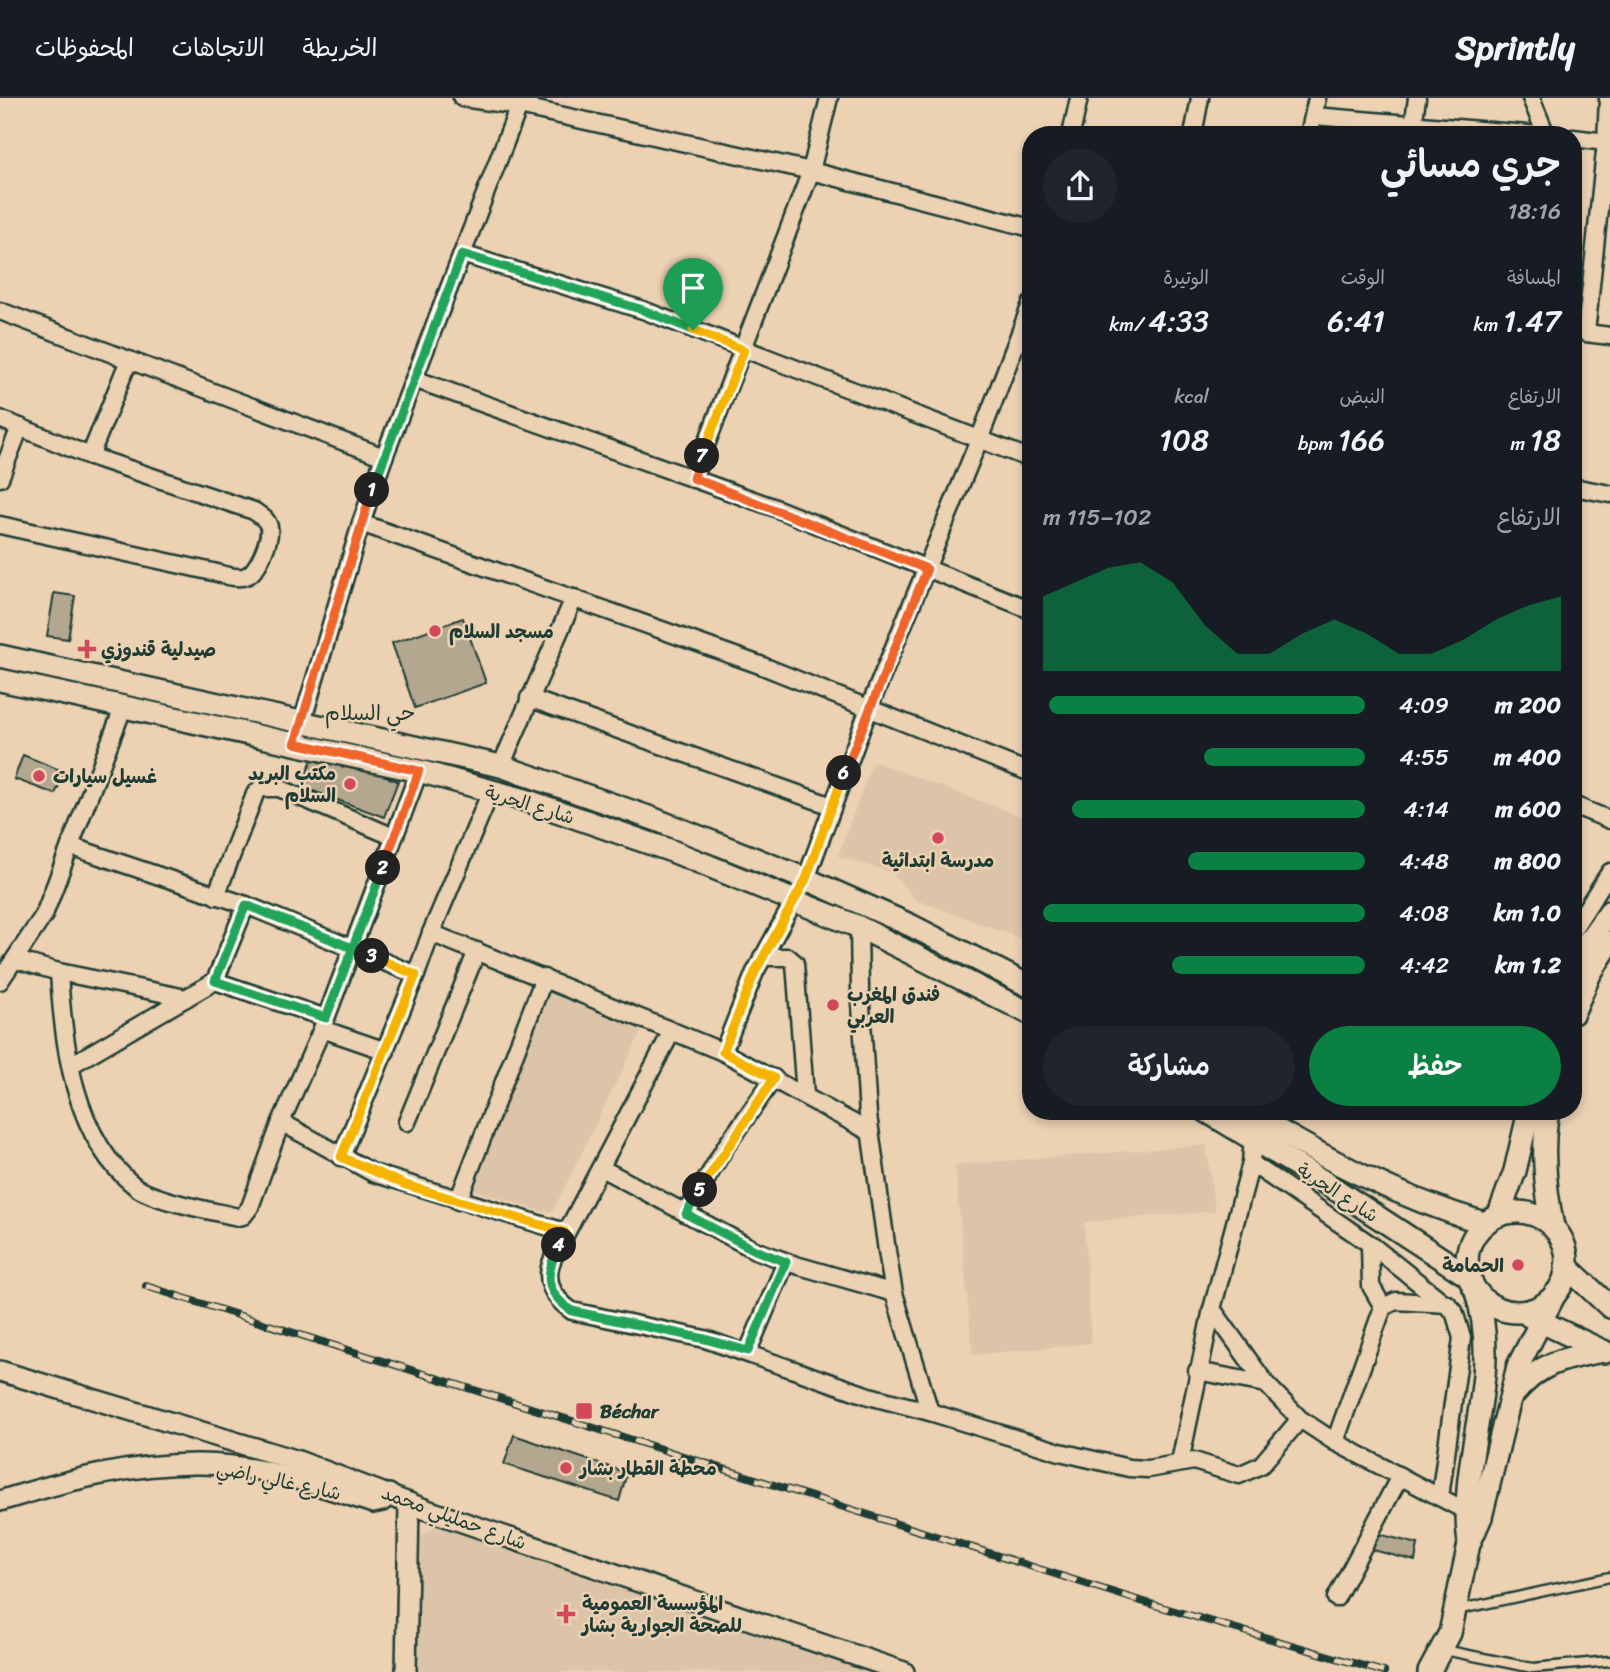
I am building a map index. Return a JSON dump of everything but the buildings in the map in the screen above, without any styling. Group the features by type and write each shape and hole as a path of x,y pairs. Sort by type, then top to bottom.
{"main road":[{"name":"شارع الحرية","path":"0,656 304,720 501,766 691,833 806,879 912,926 1022,982"},
{"name":"شارع الحرية","path":"0,680 419,771 525,800 672,851 859,927 1022,1009"},
{"path":"1582,953 1610,911"},
{"path":"1582,992 1610,942"},
{"name":"شارع الحرية","path":"1222,1120 1472,1283"},
{"name":"شارع الحرية","path":"1261,1120 1367,1180 1434,1208 1492,1218"},
{"path":"1469,1544 1464,1510 1486,1366 1485,1321 1472,1283 1468,1247 1492,1218 1515,1171 1527,1120"},
{"path":"1429,1672 1442,1650 1456,1610 1469,1544 1481,1517 1506,1403 1518,1366 1542,1323 1566,1266 1565,1249 1553,1227 1544,1172 1547,1120"},
{"path":"1492,1218 1528,1213 1553,1227"},
{"path":"1566,1266 1610,1307"},
{"path":"1472,1283 1495,1307 1521,1312 1606,1353"},
{"path":"1521,1312 1535,1309 1555,1294"},
{"path":"1506,1403 1527,1377 1544,1366 1606,1353"}],"street":[{"path":"462,98 521,102 811,171 1022,226"},
{"path":"693,478 811,171 829,98"},
{"path":"1074,126 1079,98"},
{"path":"1194,126 1200,98"},
{"path":"1311,126 1317,98"},
{"path":"1414,126 1417,98"},
{"path":"1531,98 1542,126"},
{"path":"1582,317 1606,142 1608,98"},
{"path":"295,743 304,720 360,523 521,102"},
{"path":"1314,116 1385,126"},
{"path":"1582,139 1606,142"},
{"path":"462,254 643,310 1022,456"},
{"path":"0,311 384,457"},
{"path":"1582,332 1610,336"},
{"path":"723,1052 736,1014 762,957 806,879 869,708 1022,340"},
{"path":"90,456 129,360"},
{"path":"414,379 693,478 1022,606"},
{"path":"0,419 90,456 254,511 265,518 270,529 251,573 241,578 0,525"},
{"path":"0,478 20,427"},
{"path":"1582,489 1610,494"},
{"path":"360,523 761,665 1022,769"},
{"path":"501,766 574,598"},
{"path":"529,698 832,806"},
{"path":"0,981 44,915 123,708"},
{"path":"59,972 62,1015 76,1091 102,1151 138,1188 185,1204 238,1217 248,1212 281,1122 354,947 419,771"},
{"path":"216,896 255,794 261,788 279,788 394,838"},
{"path":"341,1157 491,792"},
{"path":"1582,809 1610,820"},
{"path":"71,846 246,905 354,947 416,975"},
{"path":"1582,915 1610,872"},
{"path":"71,1065 215,981 246,905"},
{"path":"859,927 860,990 870,1132 894,1293 930,1412"},
{"path":"431,933 723,1052 870,1132"},
{"path":"407,1122 477,951"},
{"path":"762,957 788,957 795,963 805,1095"},
{"path":"16,960 59,972 186,998"},
{"path":"458,1201 544,978"},
{"path":"215,981 386,1051"},
{"path":"673,1031 565,1232 548,1269 549,1280 560,1303 572,1311 705,1339 748,1351 870,1396 1060,1451 1129,1468 1148,1469 1180,1462 1206,1463 1239,1475 1249,1473 1261,1465 1300,1419"},
{"path":"686,1214 726,1146 774,1078"},
{"path":"281,1122 373,1173 565,1232"},
{"path":"1180,1462 1197,1371 1251,1163 1253,1138"},
{"path":"1251,1163 1370,1244 1448,1304 1458,1320 1462,1338 1440,1497"},
{"path":"601,1168 755,1250 786,1262 894,1293"},
{"path":"1370,1244 1371,1286 1383,1307"},
{"path":"748,1351 786,1262"},
{"path":"1335,1442 1383,1307 1396,1301 1448,1304"},
{"path":"1212,1309 1266,1384 1300,1419 1335,1442 1464,1510"},
{"name":"شارع حمليلي محمد","path":"0,1371 298,1461 409,1503 904,1672"},
{"path":"1197,1371 1266,1384"},
{"name":"شارع غالي راضي","path":"0,1501 41,1488 117,1472 202,1464 308,1483 373,1503 382,1501 389,1494"},
{"path":"1336,1598 1400,1476"},
{"path":"407,1672 409,1503"}],"lane":[{"path":"1456,1610 1610,1577"},
{"path":"1442,1650 1533,1668 1610,1661"}],"shaded area":[{"name":"مدرسة ابتدائية","path":"873,761 1022,817 1022,939 916,900 892,873 838,856"},
{"path":"535,975 647,1020 553,1211 543,1212 459,1185 459,1175"},
{"path":"1206,1145 1215,1211 1084,1222 1091,1343 973,1355 955,1165"},
{"name":"المؤسسة العمومية للصحة الجوارية بشار","path":"437,1525 513,1550 525,1549 887,1672 416,1672 417,1540"}],"railway":[{"path":"146,1286 1134,1599 1384,1672"}],"place":[{"name":"مسجد السلام","path":"435,631"},
{"name":"صيدلية قندوزي","path":"87,649"},
{"name":"غسيل سيارات","path":"39,776"},
{"name":"مكتب البريد السلام","path":"350,784"},
{"name":"مدرسة ابتدائية","path":"938,838"},
{"name":"فندق المغرب العربي","path":"833,1005"},
{"name":"الحمامة","path":"1518,1265"},
{"name":"Béchar","path":"584,1411"},
{"name":"محطة القطار بشار","path":"566,1468"},
{"name":"المؤسسة العمومية للصحة الجوارية بشار","path":"566,1614"}],"district":[{"name":"حي السلام","path":"370,713"}],"route":[{"path":"693,330 643,310 462,254 360,523 304,720 295,743 419,771 354,947 326,1018 215,981 246,905 354,947 416,975 341,1157 406,1185 565,1232 548,1269 552,1291 560,1303 572,1311 705,1339 748,1351 786,1262 755,1250 686,1214 726,1146 774,1078 723,1052 755,972 806,879 869,708 927,569 693,478 744,350 693,330"}]}
